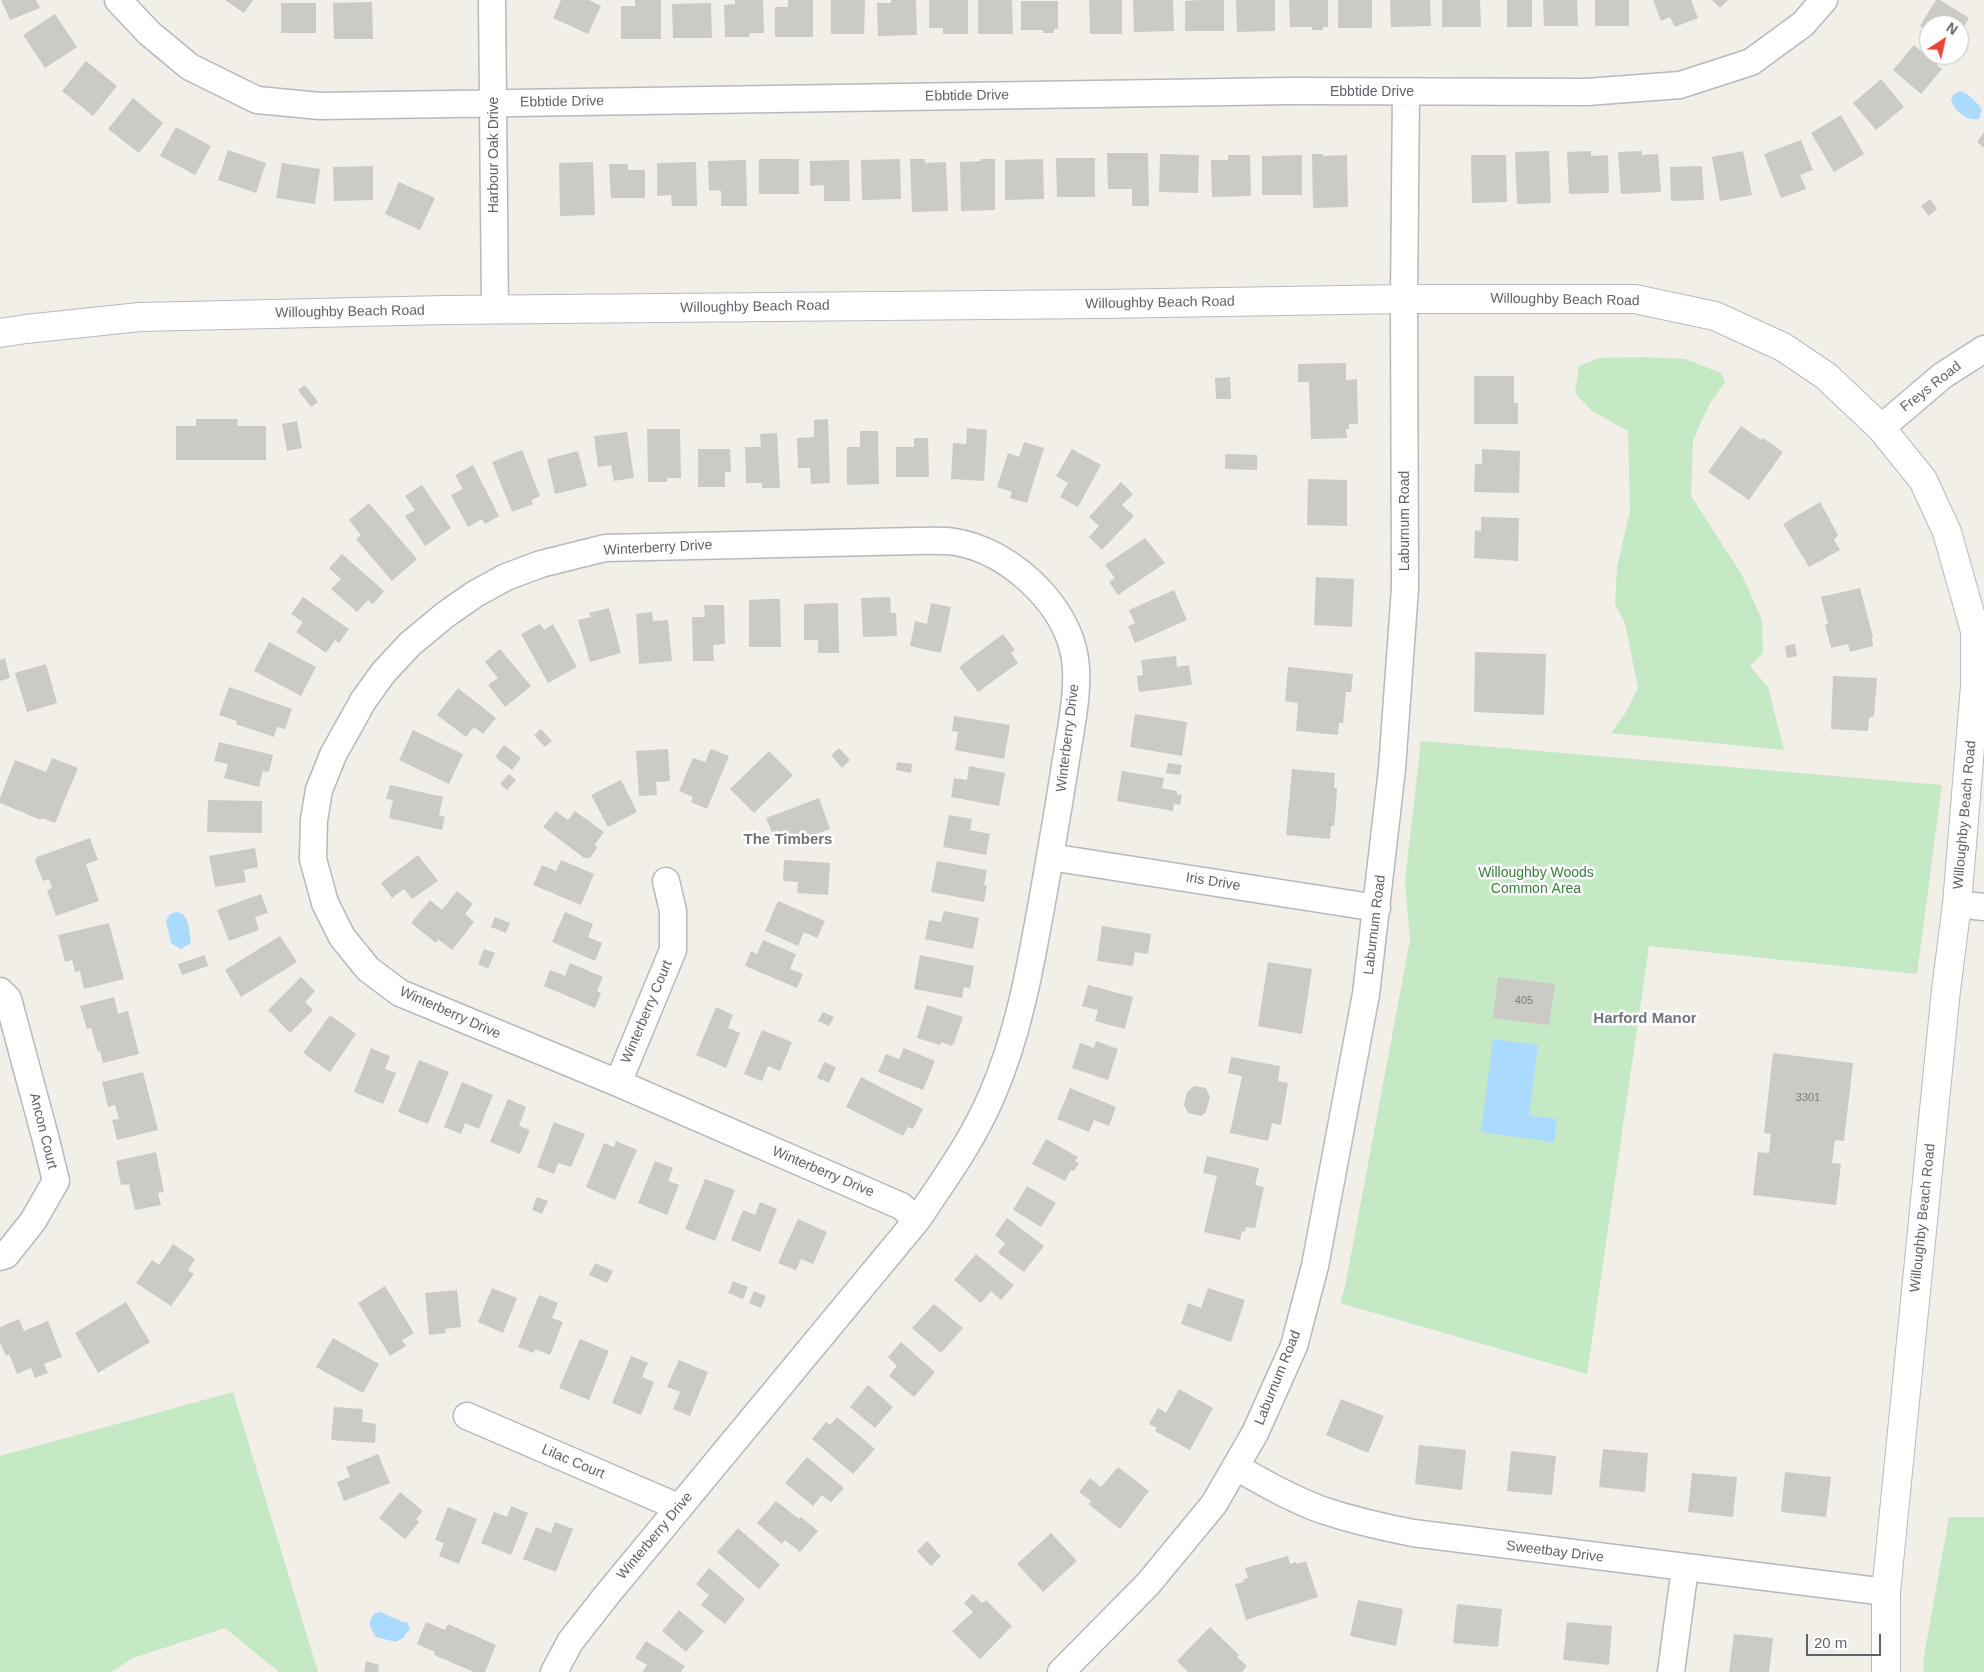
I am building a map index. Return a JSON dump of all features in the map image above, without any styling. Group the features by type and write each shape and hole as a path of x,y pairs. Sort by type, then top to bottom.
{"street":[{"name":"Ebbtide Drive","path":"118,0 149,33 190,67 257,100 320,106 1290,91 1587,92 1680,86 1750,62 1803,24 1824,0"},
{"name":"Harbour Oak Drive","path":"492,0 496,309"},
{"name":"Laburnum Road","path":"1061,1672 1148,1584 1214,1504 1255,1433 1294,1346 1315,1266 1366,994 1392,769 1406,588 1404,299 1406,92"},
{"name":"Willoughby Beach Road","path":"0,333 26,328 140,317 496,309 1101,304 1404,299 1635,299 1715,316 1783,347 1826,376 1881,428 1923,480 1947,532 1975,631 1976,686 1957,904 1946,990 1886,1592 1886,1672"},
{"name":"Freys Road","path":"1881,428 1942,376 1984,349"},
{"name":"Winterberry Drive","path":"554,1672 570,1642 678,1507 917,1220 957,1162 992,1096 1016,1031 1030,970 1050,857 1076,688 1073,649 1057,611 1039,590 1011,566 984,550 955,542 915,541 605,548 542,564 506,577 475,594 446,614 410,644 383,673 363,701 333,755 319,790 314,820 313,859 325,903 342,936 368,969 400,992 618,1083 902,1206 917,1220"},
{"name":"Iris Drive","path":"1050,857 1377,908"},
{"name":"Winterberry Court","path":"618,1083 673,950 673,912 666,881"},
{"path":"1957,904 1984,907"},
{"name":"Ancon Court","path":"0,991 8,999 56,1181 33,1221 6,1254 0,1257"},
{"name":"Lilac Court","path":"468,1416 678,1507"},
{"name":"Sweetbay Drive","path":"1236,1467 1275,1490 1321,1510 1362,1523 1422,1535 1886,1592"},
{"path":"1671,1672 1685,1568"}],"green space":[{"path":"1644,357 1685,359 1721,373 1725,382 1709,405 1693,440 1691,496 1742,575 1762,620 1763,653 1750,666 1768,687 1784,750 1611,733 1626,712 1638,688 1625,623 1615,604 1617,567 1630,511 1628,431 1592,411 1575,393 1579,366 1599,358"},
{"name":"Willoughby Woods Common Area","path":"1421,741 1942,785 1917,974 1649,946 1587,1374 1340,1303 1345,1287 1410,940 1405,881"},
{"path":"233,1392 318,1672 279,1672 225,1628 133,1658 111,1672 0,1672 0,1456"},
{"path":"1949,1517 1984,1517 1984,1672 1924,1672 1923,1662"}],"water":[{"path":"1960,91 1969,96 1980,107 1982,110 1979,119 1970,119 1962,115 1955,108 1951,100 1953,95"},
{"path":"177,912 187,920 191,943 181,949 171,943 166,921 170,914"},
{"path":"1493,1039 1538,1045 1529,1115 1557,1119 1554,1142 1481,1132"},
{"path":"380,1612 407,1622 410,1630 396,1642 376,1637 370,1623 375,1613"}],"building":[{"path":"1,0 36,0 40,8 10,20"},
{"path":"225,0 253,0 244,13"},
{"path":"561,0 589,0 601,6 588,34 553,18"},
{"path":"635,0 661,0 661,39 621,39 621,6 635,6"},
{"path":"735,0 763,0 764,33 750,33 749,37 725,37 724,5 735,4"},
{"path":"788,0 813,0 813,37 775,37 775,7 788,7"},
{"path":"831,0 865,0 864,34 831,34"},
{"path":"891,0 916,0 917,35 878,36 877,3 891,3"},
{"path":"929,0 968,0 968,34 943,34 943,28 929,28"},
{"path":"978,0 1012,0 1013,34 978,34"},
{"path":"1089,0 1122,0 1122,34 1090,34"},
{"path":"1133,0 1173,0 1174,31 1134,32"},
{"path":"1224,0 1224,31 1185,31 1185,1"},
{"path":"1236,0 1275,0 1275,31 1237,32"},
{"path":"1289,0 1328,0 1328,27 1323,27 1323,30 1312,30 1312,27 1290,27"},
{"path":"1338,0 1372,0 1372,28 1338,28"},
{"path":"1390,0 1430,0 1431,26 1391,27"},
{"path":"1442,0 1480,0 1481,27 1442,27"},
{"path":"1507,0 1532,0 1532,27 1507,27"},
{"path":"1543,0 1577,0 1578,26 1544,26"},
{"path":"1595,0 1629,0 1629,26 1595,26"},
{"path":"1653,0 1691,0 1698,18 1675,27 1670,17 1661,21"},
{"path":"1712,0 1728,0 1720,8"},
{"path":"1936,0 1940,0 1964,15 1927,15"},
{"path":"1021,1 1058,1 1058,29 1054,29 1054,33 1043,33 1043,30 1021,30"},
{"path":"372,2 373,39 334,39 333,3"},
{"path":"281,3 316,3 316,33 281,33"},
{"path":"711,3 712,38 673,38 672,4"},
{"path":"55,14 77,47 45,68 23,35"},
{"path":"1914,45 1919,49 1919,65 1937,65 1942,69 1921,94 1893,70"},
{"path":"86,61 117,86 93,116 62,91"},
{"path":"1881,79 1904,107 1876,130 1853,103"},
{"path":"133,98 163,123 139,153 108,129"},
{"path":"1841,115 1864,154 1834,172 1811,133"},
{"path":"176,127 211,146 195,175 160,156"},
{"path":"1984,132 1984,148 1977,142"},
{"path":"1801,140 1813,170 1800,175 1806,189 1781,198 1764,154"},
{"path":"228,150 266,163 256,193 218,180"},
{"path":"1549,151 1551,203 1517,204 1515,152"},
{"path":"1591,151 1591,156 1608,155 1609,193 1569,194 1567,152"},
{"path":"1642,151 1642,155 1658,154 1661,192 1621,194 1618,152"},
{"path":"1743,151 1752,195 1720,201 1712,157"},
{"path":"1107,153 1148,153 1149,206 1132,206 1132,189 1108,189"},
{"path":"1160,154 1199,155 1198,193 1159,192"},
{"path":"1312,154 1323,154 1323,156 1347,155 1348,207 1313,208"},
{"path":"1228,155 1250,155 1251,196 1212,197 1211,160 1228,160"},
{"path":"1302,155 1302,195 1262,195 1262,156"},
{"path":"1471,155 1506,155 1507,202 1472,203"},
{"path":"1056,158 1095,158 1095,197 1057,197"},
{"path":"759,159 799,159 799,194 759,194"},
{"path":"900,159 901,199 862,200 861,160"},
{"path":"910,159 925,159 925,163 946,162 948,211 912,212"},
{"path":"981,159 995,159 995,210 961,211 960,162 981,161"},
{"path":"1043,159 1044,199 1005,200 1005,160"},
{"path":"746,160 747,206 721,206 721,191 709,190 708,161"},
{"path":"849,160 850,201 824,201 824,185 810,186 810,161"},
{"path":"593,162 595,215 560,216 559,163"},
{"path":"696,162 697,206 672,206 671,195 657,196 657,163"},
{"path":"282,163 320,169 315,204 276,198"},
{"path":"609,164 628,164 628,170 645,170 645,198 611,198"},
{"path":"373,166 373,200 334,201 333,167"},
{"path":"1702,166 1704,200 1671,201 1670,167"},
{"path":"399,182 435,198 420,230 385,214"},
{"path":"1930,199 1937,209 1929,216 1921,206"},
{"path":"1346,363 1346,380 1357,379 1358,424 1349,424 1349,429 1346,429 1347,438 1311,439 1309,382 1298,382 1298,364"},
{"path":"1474,376 1514,376 1514,403 1518,403 1518,424 1474,424"},
{"path":"1230,377 1231,399 1216,399 1215,378"},
{"path":"305,385 318,402 311,407 298,390"},
{"path":"196,419 238,419 237,426 266,426 266,460 176,460 176,426 196,426"},
{"path":"828,419 830,483 811,484 810,468 798,468 797,438 814,437 814,420"},
{"path":"297,421 302,448 287,451 282,424"},
{"path":"1741,426 1783,452 1749,500 1708,472"},
{"path":"967,428 987,430 984,481 951,479 953,443 966,444"},
{"path":"647,429 680,429 681,478 667,478 667,482 648,482"},
{"path":"860,431 878,431 879,484 847,485 847,447 860,447"},
{"path":"627,432 634,478 614,481 611,465 598,467 594,436"},
{"path":"777,433 780,488 762,488 762,483 746,483 745,447 761,447 760,434"},
{"path":"914,438 928,438 929,477 896,477 896,447 914,447"},
{"path":"1024,442 1044,448 1027,503 1010,498 1012,492 997,487 1008,453 1019,457"},
{"path":"698,449 730,449 731,472 725,472 725,487 698,487"},
{"path":"1072,449 1101,465 1078,507 1060,497 1068,483 1056,476"},
{"path":"1482,449 1520,451 1519,493 1474,492 1475,464 1482,464"},
{"path":"522,450 540,496 531,500 533,504 512,512 492,462"},
{"path":"578,451 587,486 555,494 547,459"},
{"path":"1225,454 1257,455 1257,470 1225,469"},
{"path":"473,465 499,516 485,524 482,519 468,527 451,495 463,489 455,475"},
{"path":"1308,479 1347,480 1347,526 1307,525"},
{"path":"1121,482 1133,494 1122,505 1134,516 1102,550 1089,537 1099,526 1089,517"},
{"path":"422,485 451,528 425,546 405,516 415,510 405,496"},
{"path":"1820,502 1838,535 1834,540 1840,550 1809,567 1783,524"},
{"path":"369,503 417,559 392,581 356,539 361,535 349,520"},
{"path":"1481,517 1519,518 1518,561 1474,558 1475,530 1481,531"},
{"path":"1145,538 1165,563 1118,595 1109,582 1115,578 1105,565"},
{"path":"342,554 384,591 373,604 368,600 357,612 331,589 341,579 329,568"},
{"path":"1316,577 1354,579 1352,627 1314,625"},
{"path":"1860,588 1873,637 1873,646 1850,652 1848,644 1831,648 1825,625 1828,624 1821,597"},
{"path":"1174,590 1187,620 1135,643 1128,626 1135,623 1129,610"},
{"path":"303,597 349,629 339,643 335,640 326,653 296,632 303,622 291,614"},
{"path":"890,597 891,613 896,613 897,636 863,637 861,598"},
{"path":"780,599 781,647 749,647 749,600"},
{"path":"838,603 839,653 818,653 818,640 804,640 804,604"},
{"path":"931,603 951,607 941,653 910,646 915,621 927,624"},
{"path":"704,605 724,605 725,644 713,645 714,661 693,661 692,617 705,617"},
{"path":"609,608 621,653 590,662 578,620 591,617 589,613"},
{"path":"652,612 653,621 668,620 672,661 639,664 636,614"},
{"path":"540,624 544,630 553,624 577,667 548,683 521,634"},
{"path":"1003,634 1015,650 1011,653 1018,663 978,692 959,667"},
{"path":"269,642 316,667 301,696 254,671"},
{"path":"1795,644 1797,656 1787,658 1785,646"},
{"path":"500,649 531,686 505,707 488,685 498,678 485,662"},
{"path":"1475,652 1546,654 1544,715 1474,712"},
{"path":"1176,656 1177,667 1189,665 1192,685 1139,692 1137,676 1143,675 1141,660"},
{"path":"5,658 10,678 0,681 0,660"},
{"path":"46,664 57,703 27,712 15,673"},
{"path":"1288,667 1353,674 1351,692 1346,692 1343,723 1339,723 1338,735 1296,731 1298,703 1285,701"},
{"path":"1833,676 1877,678 1874,716 1869,718 1868,731 1831,729"},
{"path":"229,687 292,709 285,729 277,727 274,737 236,724 237,721 219,715"},
{"path":"458,688 496,718 483,734 474,727 466,737 437,715"},
{"path":"1135,714 1187,722 1182,756 1130,747"},
{"path":"954,716 1010,725 1004,759 955,750 958,732 952,731"},
{"path":"541,729 552,741 545,747 534,735"},
{"path":"413,730 463,754 449,784 399,760"},
{"path":"219,742 273,755 269,772 263,771 259,787 224,778 228,764 214,761"},
{"path":"504,745 521,758 512,770 495,757"},
{"path":"839,748 850,760 842,768 831,755"},
{"path":"668,749 670,781 656,782 657,795 639,796 636,751"},
{"path":"711,749 729,756 707,809 691,802 693,797 679,791 693,758 705,762"},
{"path":"769,751 793,775 754,813 730,789"},
{"path":"52,758 78,768 55,823 42,818 41,820 0,803 0,798 15,760 46,772"},
{"path":"897,762 912,764 911,773 896,770"},
{"path":"1168,763 1182,765 1180,775 1166,773"},
{"path":"969,766 1005,773 999,806 951,797 954,778 967,780"},
{"path":"1292,769 1335,773 1334,788 1337,788 1336,806 1334,826 1331,826 1330,839 1286,835"},
{"path":"1122,771 1164,778 1162,788 1177,791 1177,794 1182,795 1180,805 1174,804 1173,811 1117,801"},
{"path":"509,774 516,780 507,790 500,784"},
{"path":"621,780 637,812 608,827 591,795"},
{"path":"390,785 443,797 439,815 445,817 442,830 389,818 393,800 386,799"},
{"path":"819,798 830,829 784,846 778,831 772,833 766,818"},
{"path":"208,800 262,801 262,833 207,832"},
{"path":"556,811 568,820 575,811 604,832 595,844 597,848 590,858 584,858 543,827"},
{"path":"949,815 972,819 970,830 990,834 986,855 943,847"},
{"path":"90,838 98,860 86,864 99,901 56,916 47,890 52,888 49,879 43,881 35,861 37,857"},
{"path":"255,848 258,867 244,870 246,882 215,887 209,856"},
{"path":"418,855 438,881 412,899 404,889 392,898 381,883"},
{"path":"561,860 594,874 581,905 533,885 542,865 556,871"},
{"path":"784,860 830,863 828,895 797,893 798,882 783,881"},
{"path":"937,861 987,870 984,885 987,886 984,902 931,892"},
{"path":"457,891 473,904 465,914 474,922 452,950 438,939 436,943 411,923 430,900 442,910"},
{"path":"261,894 268,913 255,917 259,930 229,941 217,910"},
{"path":"778,901 825,921 817,938 804,932 798,946 765,931"},
{"path":"944,911 979,918 973,949 925,939 929,920 941,922"},
{"path":"565,912 593,924 588,937 602,943 595,961 552,942"},
{"path":"495,917 510,923 506,933 491,927"},
{"path":"109,923 124,979 84,989 80,971 75,972 72,960 65,962 58,935"},
{"path":"1102,926 1151,934 1148,954 1135,952 1133,966 1097,961"},
{"path":"280,936 297,962 241,997 225,970"},
{"path":"763,940 796,954 790,969 803,974 797,988 745,966 751,951 757,954"},
{"path":"484,949 495,953 488,969 478,964"},
{"path":"205,955 208,966 182,975 178,964"},
{"path":"920,955 974,966 970,988 964,987 962,998 914,989"},
{"path":"1268,962 1312,969 1302,1034 1258,1026"},
{"path":"570,963 603,977 597,991 601,993 595,1008 544,986 550,970 565,976"},
{"path":"301,977 315,991 305,1002 313,1010 290,1033 268,1010"},
{"path":"1498,977 1555,984 1549,1025 1493,1018"},
{"path":"1088,985 1133,997 1125,1029 1095,1021 1098,1010 1082,1006"},
{"path":"114,997 118,1014 128,1011 139,1054 103,1063 91,1028 87,1029 80,1006"},
{"path":"927,1005 963,1017 952,1046 941,1042 940,1045 917,1038"},
{"path":"716,1007 733,1015 728,1028 740,1033 726,1068 696,1055"},
{"path":"823,1012 834,1017 829,1026 818,1021"},
{"path":"330,1015 356,1034 330,1072 303,1053"},
{"path":"762,1030 792,1042 780,1071 768,1066 762,1081 744,1074"},
{"path":"1096,1041 1118,1049 1108,1080 1072,1068 1080,1043 1094,1048"},
{"path":"371,1048 390,1056 385,1069 396,1073 383,1104 354,1092"},
{"path":"904,1048 935,1061 923,1090 878,1072 886,1054 899,1059"},
{"path":"1773,1053 1853,1063 1844,1141 1835,1140 1832,1163 1841,1164 1836,1205 1753,1195 1758,1152 1769,1153 1771,1134 1764,1133"},
{"path":"1231,1057 1280,1066 1278,1081 1288,1083 1281,1125 1272,1123 1268,1141 1230,1133 1242,1076 1228,1073"},
{"path":"419,1060 449,1072 428,1124 398,1112"},
{"path":"824,1062 836,1067 829,1083 817,1078"},
{"path":"143,1072 158,1130 117,1140 112,1120 119,1119 115,1105 108,1107 102,1082"},
{"path":"861,1077 923,1109 913,1129 908,1127 903,1136 846,1107"},
{"path":"462,1082 493,1095 479,1129 465,1123 461,1134 444,1127"},
{"path":"1194,1086 1206,1088 1210,1097 1206,1112 1201,1116 1188,1113 1184,1105 1187,1092"},
{"path":"1070,1088 1116,1107 1109,1126 1094,1120 1089,1132 1057,1119"},
{"path":"508,1099 526,1107 519,1126 530,1130 520,1154 490,1142"},
{"path":"554,1122 585,1134 571,1167 558,1163 554,1174 537,1167"},
{"path":"1046,1139 1078,1157 1075,1161 1079,1163 1074,1171 1071,1170 1065,1181 1032,1164"},
{"path":"616,1141 637,1150 615,1200 586,1187 604,1143 614,1147"},
{"path":"156,1152 164,1192 158,1193 161,1205 135,1210 129,1184 121,1185 116,1161"},
{"path":"1207,1156 1259,1168 1255,1185 1264,1187 1255,1228 1246,1227 1245,1232 1242,1231 1240,1240 1204,1232 1217,1176 1203,1173"},
{"path":"655,1161 673,1168 668,1181 679,1185 667,1215 638,1203"},
{"path":"705,1179 735,1190 715,1241 685,1229"},
{"path":"1027,1186 1056,1203 1041,1227 1013,1210"},
{"path":"537,1197 548,1201 542,1214 532,1210"},
{"path":"760,1202 777,1209 760,1252 731,1240 743,1210 755,1215"},
{"path":"1007,1218 1044,1246 1024,1272 998,1253 1005,1243 995,1235"},
{"path":"798,1219 827,1232 813,1264 801,1259 796,1270 778,1263"},
{"path":"173,1244 195,1259 188,1270 194,1274 171,1306 136,1283 152,1260 159,1265"},
{"path":"976,1254 1014,1285 1001,1300 991,1291 981,1303 954,1280"},
{"path":"595,1263 613,1271 607,1283 589,1275"},
{"path":"733,1281 748,1287 743,1299 728,1293"},
{"path":"385,1286 414,1333 402,1340 406,1346 390,1356 358,1303"},
{"path":"492,1288 517,1298 503,1333 478,1322"},
{"path":"1208,1288 1245,1300 1231,1342 1181,1324 1188,1303 1201,1308"},
{"path":"457,1290 461,1327 445,1329 446,1333 429,1335 425,1293"},
{"path":"754,1291 766,1296 761,1308 749,1303"},
{"path":"539,1295 558,1303 552,1318 563,1322 550,1355 535,1349 534,1353 518,1347"},
{"path":"126,1302 150,1342 98,1373 75,1333"},
{"path":"934,1304 963,1328 941,1353 912,1328"},
{"path":"19,1319 24,1331 48,1321 62,1357 44,1364 48,1373 35,1378 31,1368 17,1374 9,1354 6,1356 0,1342 0,1327"},
{"path":"333,1338 379,1364 363,1393 316,1367"},
{"path":"580,1339 609,1351 589,1400 559,1388"},
{"path":"901,1342 935,1372 914,1397 889,1376 897,1366 888,1357"},
{"path":"631,1356 648,1363 642,1377 654,1382 641,1415 612,1403"},
{"path":"679,1360 708,1372 690,1416 673,1409 680,1392 667,1387"},
{"path":"868,1385 893,1407 875,1428 850,1407"},
{"path":"1179,1389 1213,1408 1190,1450 1155,1431 1157,1428 1149,1424 1158,1408 1166,1413"},
{"path":"1341,1399 1384,1416 1368,1453 1326,1435"},
{"path":"334,1407 363,1409 362,1422 376,1424 375,1443 331,1440"},
{"path":"837,1417 875,1449 853,1474 812,1439 826,1422 830,1425"},
{"path":"1419,1445 1466,1450 1462,1490 1415,1484"},
{"path":"1603,1449 1648,1453 1645,1492 1599,1487"},
{"path":"1511,1451 1556,1456 1552,1495 1507,1491"},
{"path":"378,1454 390,1483 344,1501 337,1482 350,1477 346,1467"},
{"path":"807,1457 844,1488 831,1502 822,1495 813,1506 785,1483"},
{"path":"1118,1467 1149,1491 1120,1529 1088,1504 1091,1501 1079,1492 1090,1478 1101,1487"},
{"path":"1785,1472 1831,1477 1826,1517 1781,1512"},
{"path":"1692,1473 1737,1477 1733,1517 1688,1512"},
{"path":"400,1492 423,1511 416,1519 419,1522 405,1539 379,1518"},
{"path":"776,1501 799,1519 801,1517 818,1531 800,1552 785,1540 782,1544 757,1523"},
{"path":"511,1506 528,1513 511,1555 481,1543 494,1512 507,1517"},
{"path":"448,1507 477,1519 459,1564 439,1556 444,1543 435,1540"},
{"path":"555,1522 573,1529 556,1572 523,1559 536,1527 551,1533"},
{"path":"738,1528 780,1565 759,1589 717,1552"},
{"path":"1051,1533 1077,1561 1043,1592 1017,1564"},
{"path":"927,1541 941,1556 931,1566 917,1551"},
{"path":"1288,1556 1290,1564 1306,1561 1318,1597 1246,1620 1235,1584 1244,1582 1243,1579 1248,1578 1245,1568"},
{"path":"709,1568 745,1599 725,1624 701,1605 709,1595 696,1584"},
{"path":"973,1594 982,1603 986,1600 1012,1626 980,1659 952,1631 973,1612 964,1603"},
{"path":"1358,1600 1403,1609 1396,1646 1350,1636"},
{"path":"1457,1604 1502,1609 1498,1647 1453,1643"},
{"path":"679,1610 704,1631 686,1652 662,1631"},
{"path":"426,1622 445,1630 448,1624 496,1645 485,1672 474,1672 434,1655 435,1652 417,1644"},
{"path":"1567,1622 1612,1626 1609,1665 1563,1660"},
{"path":"1210,1627 1239,1655 1237,1657 1247,1666 1242,1672 1188,1672 1177,1661"},
{"path":"1734,1634 1773,1638 1769,1672 1729,1672"},
{"path":"646,1641 685,1666 681,1672 642,1672 647,1665 635,1658"},
{"path":"366,1661 379,1665 378,1672 364,1672"}],"district":[{"name":"The Timbers","path":"788,840"},
{"name":"Harford Manor","path":"1645,1019"}]}
